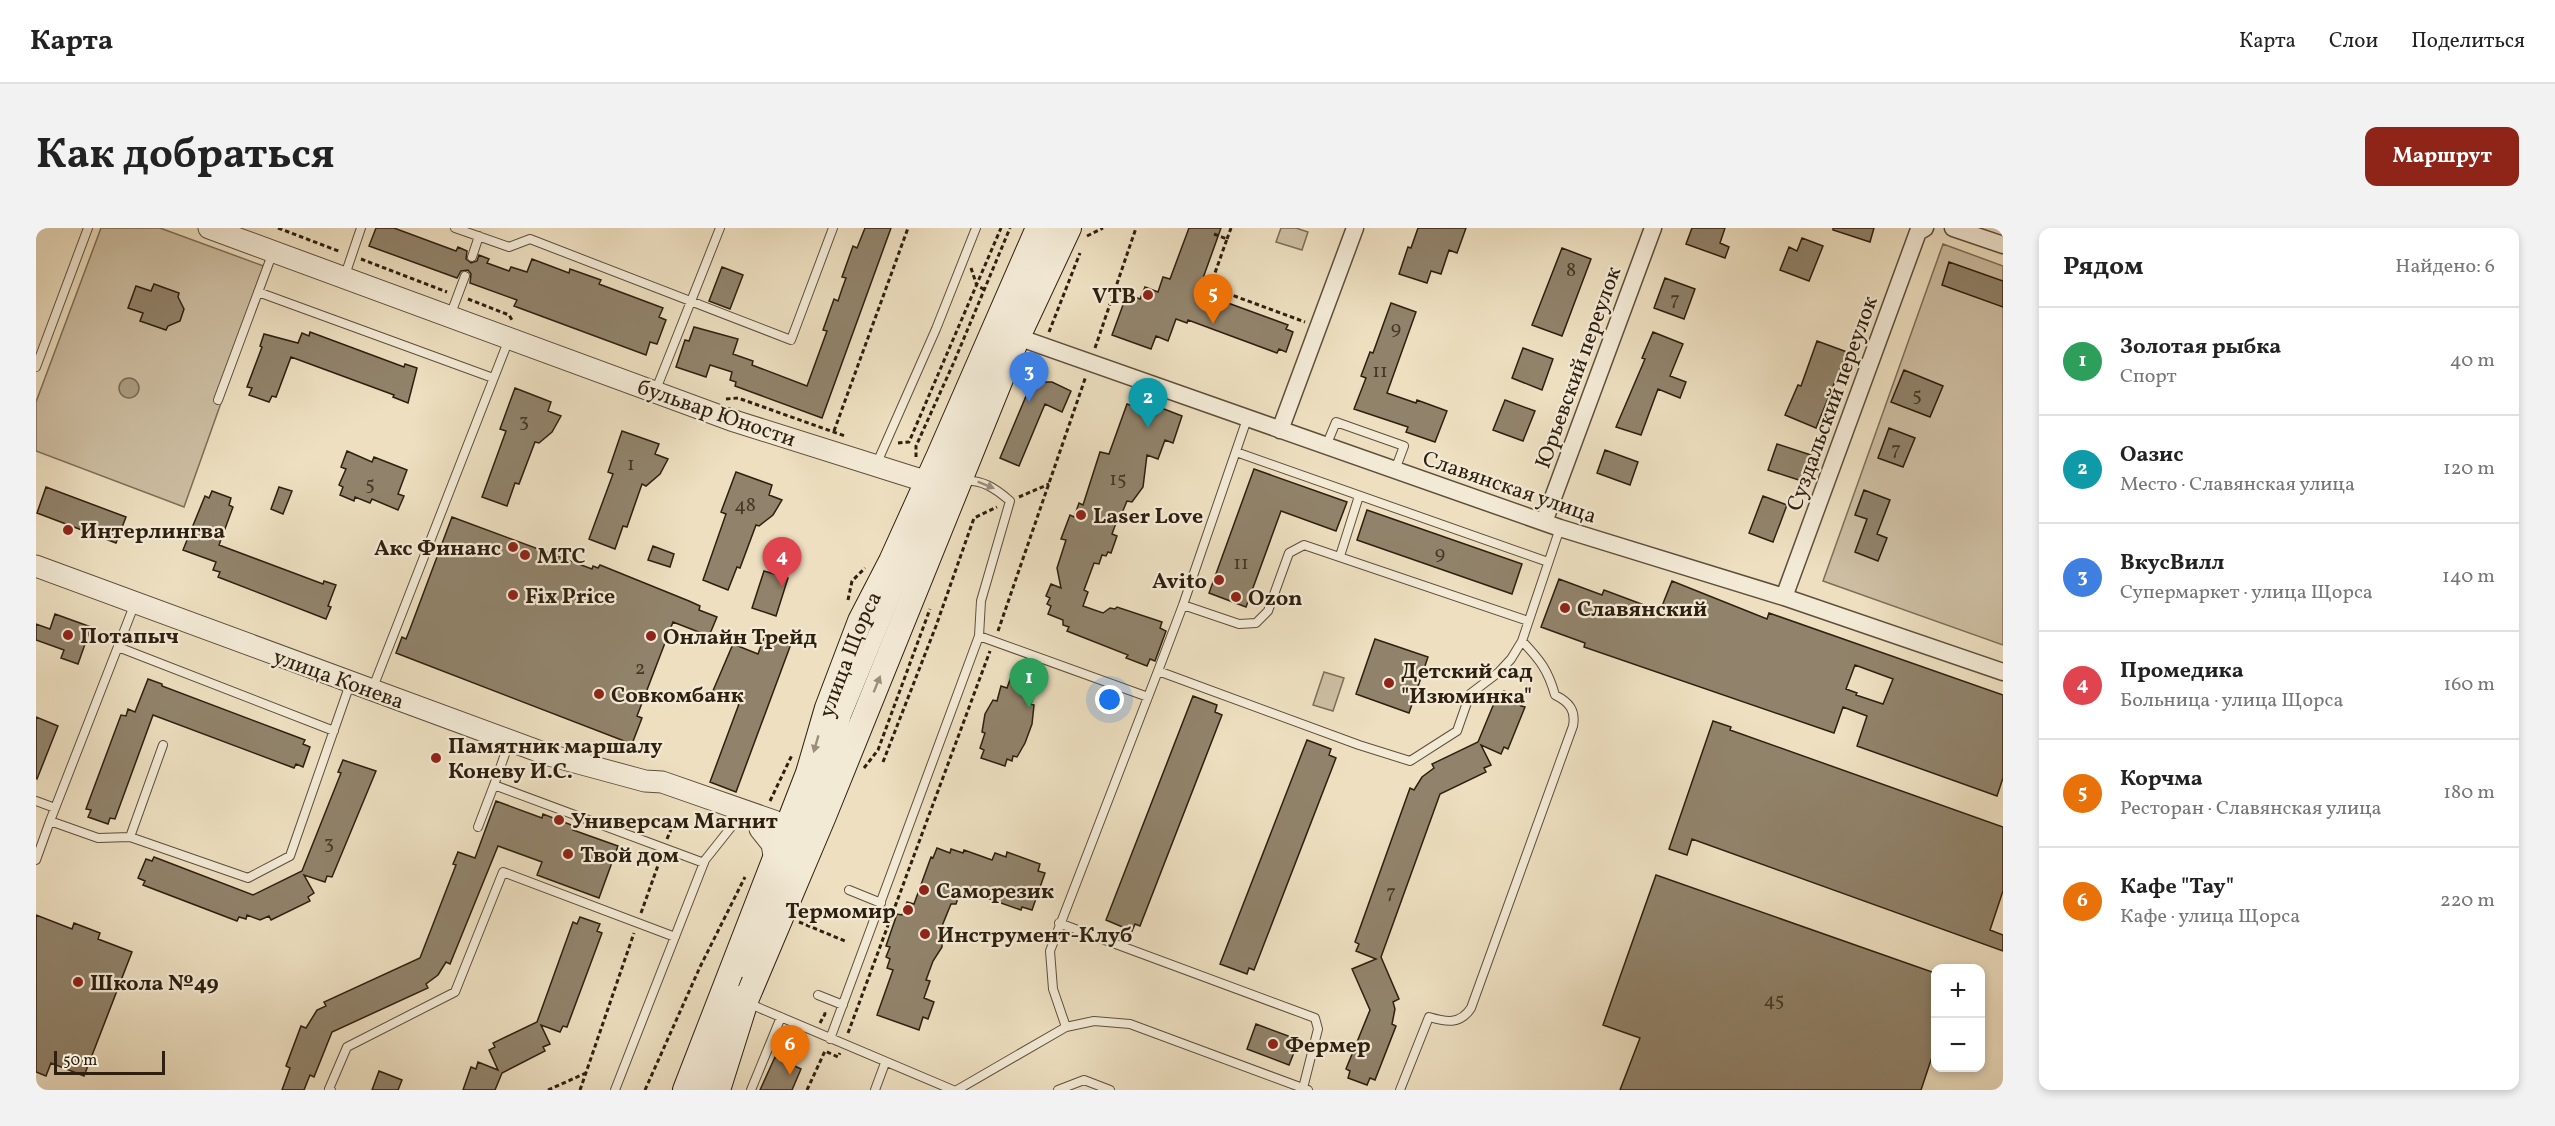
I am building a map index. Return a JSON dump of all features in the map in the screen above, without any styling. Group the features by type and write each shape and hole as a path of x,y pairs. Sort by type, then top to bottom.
{"main road":[{"name":"улица Щорса","path":"684,1090 775,861 785,827 808,773 827,708 860,621 891,561 940,485 1008,320 1038,228"},
{"name":"улица Щорса","path":"718,1090 747,999 824,816 943,519 940,485 982,356 1008,320 1031,309 1076,237"}],"street":[{"name":"бульвар Юности","path":"209,228 450,316 511,330 655,392 731,420 940,485"},
{"name":"улица Щорса","path":"1008,320 1052,228"},
{"path":"1280,430 1355,228"},
{"name":"Юрьевский переулок","path":"1544,522 1653,228"},
{"name":"Суздальский переулок","path":"1784,597 1918,232 1925,228"},
{"path":"1953,228 2003,245"},
{"name":"Славянская улица","path":"1008,320 1247,419 1560,528 1784,597 2003,672"},
{"name":"улица Конева","path":"36,566 549,754 645,781 662,782 785,827"},
{"name":"улица Конева","path":"645,781 662,793 736,821 785,827"},
{"path":"802,867 785,827 824,816"},
{"name":"улица Щорса","path":"700,1090 738,984 785,827"}],"lane":[{"path":"36,367 88,228"},
{"path":"344,278 361,228"},
{"path":"455,228 509,247 530,239 791,340 833,228"},
{"path":"655,392 720,228"},
{"path":"876,466 936,328 976,228"},
{"path":"472,257 479,236"},
{"path":"218,400 273,252"},
{"path":"450,316 465,276"},
{"path":"258,292 493,378"},
{"path":"372,690 511,330"},
{"path":"1066,1027 1053,989 1050,951 1183,605 1247,419"},
{"path":"1326,446 1336,422 1404,446 1395,470"},
{"path":"1236,452 1548,562"},
{"path":"830,1039 980,636 981,601 1010,501 993,486 974,480 940,485"},
{"path":"1340,556 1359,495"},
{"path":"1158,671 1410,761 1457,732 1470,694 1511,659 1522,641 1560,528"},
{"path":"1183,605 1239,624 1256,623 1268,610 1289,553 1304,545 1528,621"},
{"path":"36,860 135,603"},
{"path":"980,636 1148,697"},
{"path":"1400,1090 1429,1017 1452,1022 1466,1015 1471,1008 1574,726 1573,710 1569,703 1555,695 1550,676 1543,663 1522,641"},
{"path":"118,647 334,731"},
{"path":"50,821 98,838 130,837 248,878 290,856 351,682"},
{"path":"478,827 510,740"},
{"path":"130,837 163,745"},
{"path":"494,785 704,863"},
{"path":"36,801 55,808"},
{"path":"615,1090 704,863 736,821"},
{"path":"331,1090 329,1089 347,1047 454,992 502,872 675,937"},
{"path":"849,890 880,903"},
{"path":"747,999 757,1007 830,1039 955,1090 1066,1027 1094,1021 1130,1024 1306,1089 1318,1029 1315,1018 1259,995 1059,923"},
{"path":"818,995 843,1005"},
{"path":"751,1090 781,1017"},
{"path":"876,1090 885,1063"},
{"path":"1058,1090 1084,1080 1110,1090"}],"path":[{"path":"278,228 509,315 511,330"},
{"path":"834,431 908,228"},
{"path":"887,443 909,442 1001,228"},
{"path":"1090,228 1087,236 1104,228"},
{"path":"807,1090 825,1051 838,1057 844,1045 994,642 1136,228"},
{"path":"1231,228 1210,288 1318,326"},
{"path":"1214,234 1227,239"},
{"path":"1048,332 1076,237"},
{"path":"966,249 977,286 1008,320"},
{"path":"1031,309 1048,332 1057,335"},
{"path":"1085,345 1093,356"},
{"path":"716,395 727,399 738,398 850,438"},
{"path":"883,762 936,626 974,518 1049,484"},
{"path":"579,1090 672,827"},
{"path":"792,919 845,941"},
{"path":"548,1090 586,1073"}],"shaded area":[{"path":"101,228 160,228 269,268 184,507 36,451 36,402"},
{"path":"1281,228 1296,228 1308,232 1302,250 1276,242"},
{"path":"1943,244 2003,266 2003,645 1823,581"},
{"path":"125,378 133,378 139,384 139,392 133,398 125,398 119,392 119,384"},
{"path":"1324,672 1344,678 1333,711 1313,705"}],"building":[{"path":"376,228 394,228 456,251 458,247 467,251 466,259 471,263 477,261 479,255 489,259 487,263 509,271 511,267 527,272 532,259 569,273 570,269 601,280 599,284 663,308 659,317 666,320 657,344 650,342 646,355 514,306 517,300 470,283 471,274 468,270 461,271 457,278 369,246"},
{"path":"865,228 891,228 822,418 735,386 736,382 730,380 732,372 710,365 706,377 676,367 685,340 689,341 694,327 738,339 733,354 753,361 752,365 807,386 827,331 823,330 834,299 838,301 846,278 842,277 853,246 857,248"},
{"path":"1189,228 1221,228 1198,292 1288,325 1286,329 1293,332 1286,352 1279,349 1277,353 1188,320 1187,323 1176,319 1168,341 1156,336 1151,349 1112,335 1127,294 1140,299 1145,287 1158,292 1163,277 1170,279"},
{"path":"1418,228 1466,228 1457,253 1449,250 1441,274 1431,271 1427,283 1399,274 1408,247 1411,248"},
{"path":"1692,228 1725,228 1720,243 1729,247 1725,258 1686,244"},
{"path":"1833,228 1874,228 1870,242 1833,230"},
{"path":"1802,238 1823,246 1809,281 1780,270 1789,247 1797,251"},
{"path":"1562,248 1591,259 1562,336 1532,325"},
{"path":"1949,262 2003,281 2003,307 1942,285"},
{"path":"722,267 743,275 730,309 709,301"},
{"path":"1665,278 1695,289 1684,319 1654,308"},
{"path":"154,284 179,293 178,297 184,309 180,321 168,326 166,330 140,321 143,313 128,308 136,286 151,291"},
{"path":"1391,303 1416,312 1387,393 1416,403 1417,400 1447,411 1435,442 1406,432 1408,427 1354,409 1366,378 1361,376 1370,352 1373,353"},
{"path":"310,332 404,367 405,364 417,368 408,403 393,397 394,395 291,357 276,397 272,396 269,402 249,395 252,388 247,387 262,347 260,346 264,334 298,343 302,333 309,336"},
{"path":"1653,332 1683,344 1670,376 1686,382 1680,398 1658,389 1641,435 1616,427 1645,359 1642,358"},
{"path":"1817,341 1847,352 1816,428 1785,415 1798,385 1801,386"},
{"path":"1523,348 1553,359 1542,390 1512,378"},
{"path":"1904,370 1943,386 1930,417 1891,402"},
{"path":"1042,382 1052,382 1071,391 1062,412 1045,404 1019,466 1000,458 1029,389"},
{"path":"515,388 551,402 548,411 561,416 552,432 539,443 535,442 519,484 515,483 507,506 482,497 506,431 500,429"},
{"path":"1505,400 1535,411 1523,441 1493,430"},
{"path":"1127,404 1157,414 1159,407 1182,416 1173,443 1165,440 1158,459 1147,455 1143,487 1132,502 1127,501 1122,513 1120,512 1112,534 1117,536 1111,553 1108,552 1106,556 1102,555 1099,564 1094,563 1084,590 1088,592 1083,606 1103,613 1110,608 1117,607 1162,622 1160,628 1166,631 1155,661 1150,659 1147,666 1126,658 1128,655 1067,631 1069,627 1063,625 1063,620 1048,614 1051,606 1047,604 1050,598 1046,596 1051,584 1061,588 1057,568 1066,540 1061,539 1070,515 1074,517 1079,503 1083,505 1100,452 1109,454"},
{"path":"1889,428 1915,438 1903,467 1878,458"},
{"path":"622,431 659,444 655,454 668,459 660,474 646,486 642,484 627,527 623,526 615,549 589,539 613,474 608,472"},
{"path":"1777,444 1811,455 1802,481 1768,470"},
{"path":"1605,450 1638,462 1630,485 1597,473"},
{"path":"347,451 372,462 374,457 407,470 398,494 404,496 398,510 372,499 370,503 355,497 354,501 340,495 343,487 339,485 346,469 341,467"},
{"path":"1254,469 1347,502 1336,531 1281,511 1246,607 1209,593"},
{"path":"736,472 772,485 769,495 782,500 773,515 759,526 756,525 740,568 737,567 728,590 703,580 726,514 721,512"},
{"path":"46,487 126,517 116,543 37,513"},
{"path":"279,487 292,491 283,514 271,509"},
{"path":"1864,490 1890,500 1877,534 1887,538 1878,561 1855,552 1867,519 1855,515"},
{"path":"212,491 231,498 229,505 233,507 219,545 323,584 324,581 336,585 326,619 218,577 220,572 213,570 216,562 183,550 205,496 209,498"},
{"path":"1763,496 1787,505 1773,542 1749,533"},
{"path":"1367,510 1522,564 1512,594 1357,540"},
{"path":"452,517 592,569 593,566 598,568 600,565 689,601 700,606 699,610 717,617 709,636 673,622 637,716 642,718 632,744 396,653 402,637 406,639"},
{"path":"653,546 674,554 670,567 648,560"},
{"path":"764,571 788,578 776,616 752,608"},
{"path":"1559,579 1602,595 1604,590 1660,611 1672,581 1767,619 1769,613 2003,695 2003,778 1997,796 1857,746 1867,716 1843,707 1834,733 1584,647 1585,643 1541,627","holes":["1855,665 1893,679 1883,704 1856,695 1857,693 1846,689"]},
{"name":"Потапыч","path":"55,614 91,627 78,664 61,658 64,650 36,640 36,624 50,629"},
{"path":"765,635 791,644 736,792 710,782 739,704 712,693 733,644 758,654"},
{"name":"Детский сад \"Изюминка\"","path":"1375,639 1428,657 1409,713 1356,694"},
{"path":"1011,677 1034,685 1032,693 1035,694 1031,704 1034,705 1032,724 1025,743 1017,757 1013,756 1012,761 1007,759 1005,766 981,758 984,750 980,748 985,733 982,732 985,714 993,700 997,701 1001,686 1007,688"},
{"path":"148,679 305,740 303,744 310,747 303,767 296,764 294,768 153,715 115,819 110,818 108,824 88,817 91,810 86,809 121,715 126,716 128,709 135,712"},
{"path":"1504,691 1524,699 1521,706 1525,707 1508,749 1504,747 1501,754 1481,745 1491,765 1484,768 1486,772 1440,794 1381,957 1399,999 1393,1002 1395,1009 1392,1024 1396,1026 1375,1080 1370,1078 1367,1085 1348,1078 1350,1071 1346,1069 1370,1010 1352,969 1376,959 1356,951 1359,944 1355,942 1410,788 1414,790 1422,777 1434,768 1432,764 1478,742 1497,696 1502,697"},
{"path":"1193,696 1217,705 1215,712 1222,715 1140,926 1135,924 1132,931 1106,920"},
{"path":"36,717 58,726 37,779 36,778"},
{"path":"1713,721 1731,727 1730,730 2003,827 2003,891 1990,930 2003,935 2003,951 1692,839 1687,855 1669,849"},
{"path":"1307,740 1331,749 1329,755 1336,758 1254,970 1249,968 1247,974 1220,964"},
{"path":"343,760 376,771 332,877 327,876 325,882 304,875 314,893 308,897 310,901 271,920 269,916 260,920 247,915 246,919 239,917 237,921 143,885 145,881 138,878 146,859 152,861 154,857 253,895 302,871 341,773 338,772"},
{"path":"496,801 542,818 543,814 574,826 573,830 618,846 599,898 537,875 542,862 498,846 450,964 446,962 438,975 426,984 428,988 332,1032 314,1077 310,1075 304,1090 282,1090 290,1068 286,1066 301,1026 306,1028 317,1010 326,1006 324,1002 420,958 456,865 453,864 458,852 475,858"},
{"path":"937,848 950,853 951,849 963,853 964,850 992,860 995,853 1006,857 1007,852 1040,864 1038,871 1045,873 1032,910 1022,907 1021,910 961,889 956,904 951,904 942,926 942,947 933,961 926,980 930,981 924,998 934,1002 928,1019 923,1017 919,1030 877,1015 893,970 887,968 890,959 886,957 890,947 886,946 897,914 902,915 907,902 914,904 931,857 933,858"},
{"path":"1656,875 1931,972 1931,1060 1921,1090 1620,1090 1640,1038 1603,1025"},
{"name":"Школа №49","path":"36,915 72,929 74,923 100,933 98,939 132,952 84,1076 51,1063 46,1076 36,1072"},
{"path":"580,917 600,924 597,931 602,933 567,1027 563,1026 560,1032 541,1025 550,1044 543,1047 545,1051 502,1073 495,1090 463,1090 471,1067 476,1069 478,1062 498,1070 489,1050 495,1047 493,1043 537,1022 573,922 577,924"},
{"name":"Фермер","path":"1256,1024 1299,1040 1289,1065 1247,1049"},
{"path":"775,1057 801,1069 792,1090 760,1090"},
{"path":"379,1071 402,1080 398,1090 372,1090"}],"place":[{"name":"VTB","path":"1148,295"},
{"name":"Корчма","path":"1213,324"},
{"name":"ВкусВилл","path":"1029,402"},
{"name":"Оазис","path":"1148,428"},
{"name":"Laser Love","path":"1081,515"},
{"name":"Интерлингва","path":"68,530"},
{"name":"Акс Финанс","path":"513,547"},
{"name":"МТС","path":"525,555"},
{"name":"Avito","path":"1219,580"},
{"name":"Промедика","path":"782,587"},
{"name":"Fix Price","path":"513,595"},
{"name":"Ozon","path":"1236,597"},
{"name":"Славянский","path":"1565,608"},
{"name":"Потапыч","path":"68,635"},
{"name":"Онлайн Трейд","path":"651,636"},
{"name":"Детский сад \"Изюминка\"","path":"1389,683"},
{"name":"Совкомбанк","path":"599,694"},
{"name":"Золотая рыбка","path":"1029,708"},
{"name":"Памятник маршалу Коневу И.С.","path":"436,758"},
{"name":"Универсам Магнит","path":"559,820"},
{"name":"Твой дом","path":"568,854"},
{"name":"Саморезик","path":"924,890"},
{"name":"Термомир","path":"908,910"},
{"name":"Инструмент-Клуб","path":"925,934"},
{"name":"Школа №49","path":"78,982"},
{"name":"Фермер","path":"1273,1044"},
{"name":"Кафе \"Тау\"","path":"790,1075"}]}
